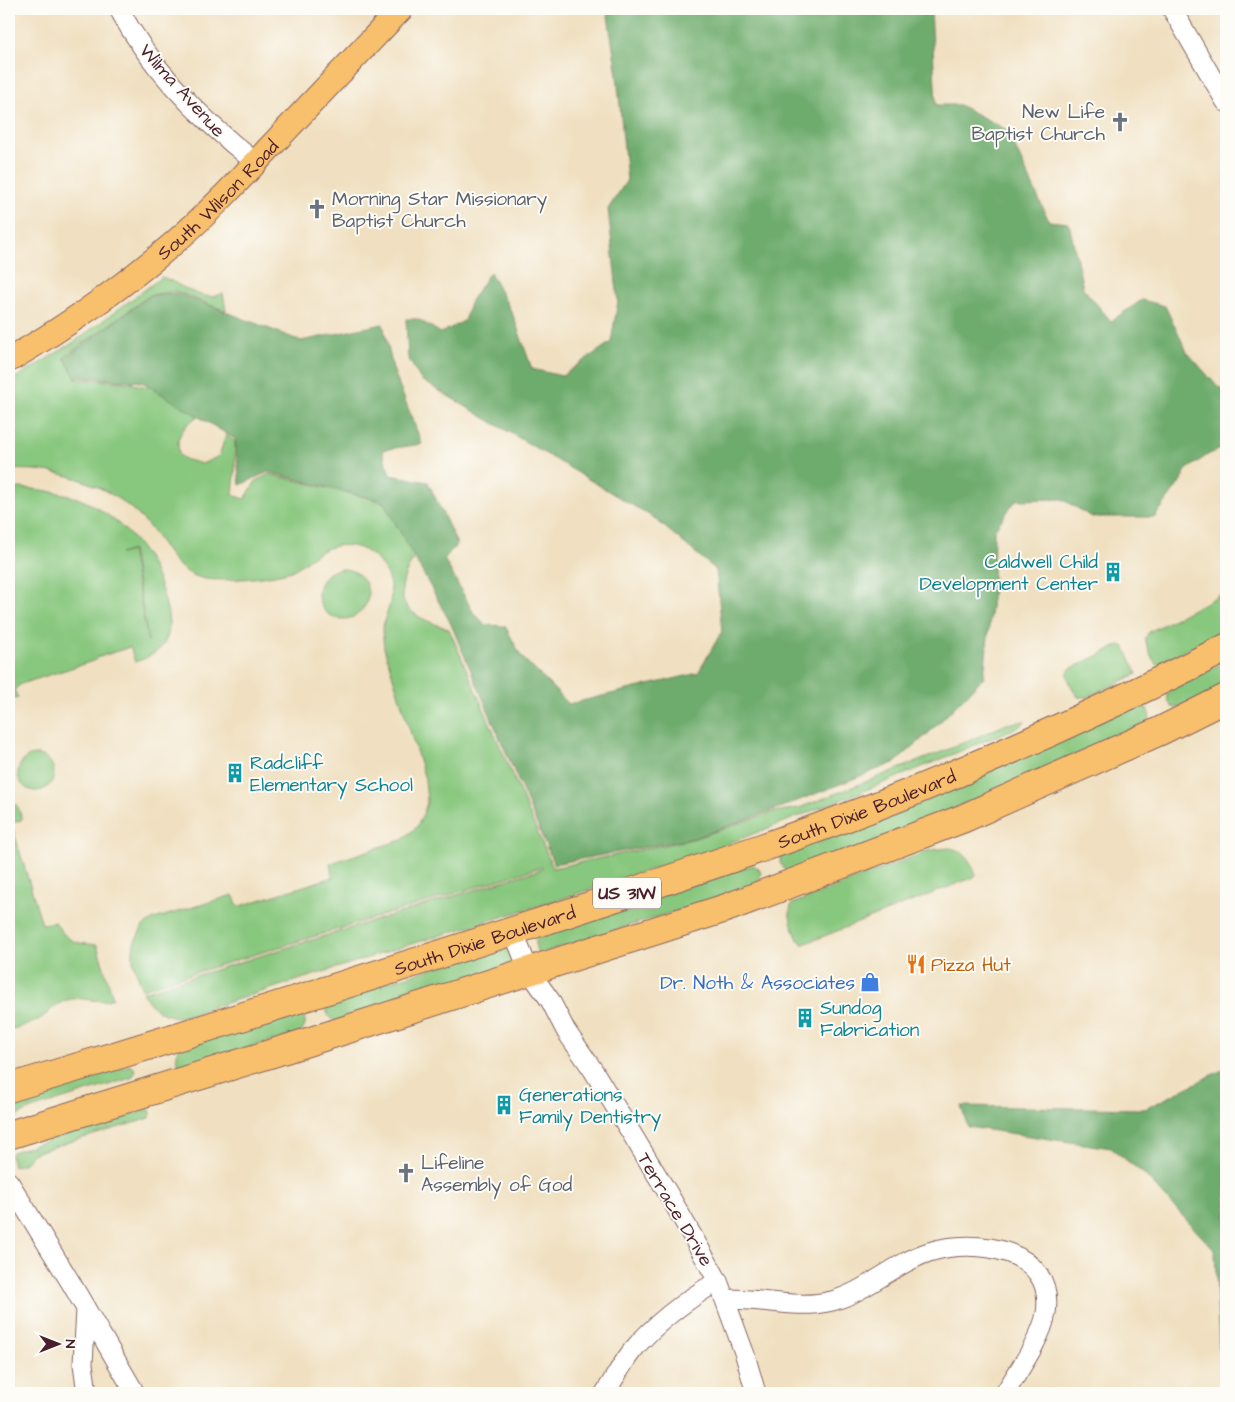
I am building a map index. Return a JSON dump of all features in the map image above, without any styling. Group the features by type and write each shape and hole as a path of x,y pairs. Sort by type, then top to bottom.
{"highway":[{"name":"South Dixie Boulevard","path":"9,1088 513,931 760,850 912,792 1076,721 1152,686 1226,648"},
{"name":"US 31W","path":"9,1135 726,908 962,819 1160,731 1226,698"}],"main road":[{"name":"South Wilson Road","path":"9,360 56,330 143,268 207,212 401,9"}],"street":[{"name":"Wilma Avenue","path":"119,9 137,39 160,70 224,137 255,162"},
{"path":"1172,9 1226,102"},
{"name":"Terrace Drive","path":"513,931 530,971 550,1000 566,1031 593,1070 718,1280 746,1355 756,1393"},
{"path":"9,1182 86,1308 135,1393"},
{"path":"726,1299 793,1305 829,1301 853,1293 888,1271 928,1252 950,1247 974,1246 990,1248 1019,1256 1031,1264 1042,1281 1047,1300 1046,1314 1027,1356 1005,1393"},
{"name":"Terrace Drive","path":"605,1393 631,1352 650,1331 677,1307 718,1280"},
{"path":"86,1308 83,1364 86,1393"}],"green space":[{"path":"607,9 931,9 936,105 959,105 1007,130 1049,221 1069,223 1083,288 1111,321 1142,300 1165,306 1187,352 1217,386 1226,391 1226,447 1209,454 1186,470 1180,482 1155,517 1092,517 1062,499 1016,500 994,530 993,587 984,677 933,729 896,762 787,805 694,838 554,864 450,622 383,501 268,472 240,485 235,439 142,382 75,377 65,358 151,295 177,293 301,341 383,324 393,369 422,444 382,450 390,475 428,482 457,544 444,559 473,612 486,625 505,626 521,656 569,704 698,673 722,631 716,570 654,518 421,380 408,358 406,319 418,319 441,333 464,321 471,301 490,272 513,315 532,369 562,376 611,342 618,301 608,209 627,180 617,75"},
{"path":"162,277 200,295 216,296 223,293 226,311 176,291 150,295 64,357 76,379 123,382 163,390 203,413 195,418 180,434 178,443 179,455 187,460 202,464 219,456 226,435 235,442 233,495 245,499 256,481 269,474 372,499 392,506 419,553 410,565 402,586 402,593 407,607 410,611 426,620 449,629 553,868 693,839 773,812 799,808 1007,724 1025,721 1021,726 859,793 722,846 555,901 405,946 182,1017 164,1014 150,1003 143,992 542,869 541,867 142,989 133,961 133,950 134,943 143,926 154,919 233,895 240,906 333,877 331,863 401,840 417,827 427,802 425,779 384,648 383,624 390,605 391,589 384,569 369,553 355,547 333,547 320,552 291,571 283,573 232,580 201,578 184,570 172,558 138,514 105,491 87,482 68,476 29,470 9,470 9,382 74,342"},
{"path":"9,489 40,490 77,498 108,515 131,536 149,560 156,574 166,605 169,626 168,634 161,648 146,658 135,662 130,647 21,684 14,690 18,698 9,701","holes":["132,550 148,641 131,551 120,554"]},
{"path":"343,569 353,571 361,576 366,584 368,594 366,604 361,612 353,617 343,619 333,617 325,612 320,604 318,594 320,584 325,576 333,571"},
{"path":"1226,592 1226,630 1157,665 1145,639 1149,632"},
{"path":"1120,645 1124,646 1137,674 1088,697 1078,697 1070,684 1067,674 1070,669"},
{"path":"1226,661 1226,686 1181,708 1172,707 1168,698 1170,690"},
{"path":"1137,705 1147,708 1150,717 1148,722 891,836 787,873 780,863 782,853"},
{"path":"36,755 49,760 54,773 49,786 36,791 23,786 18,773 23,760"},
{"path":"9,797 18,807 22,818 11,823 42,924 55,922 71,940 97,945 113,998 102,1001 67,1000 35,1022 9,1030"},
{"path":"950,848 967,857 976,875 974,877 804,944 798,940 790,917 792,904 930,850"},
{"path":"753,865 761,873 757,886 538,954 536,944 540,934"},
{"path":"507,946 513,954 513,963 336,1021 330,1018 327,1013 328,1000"},
{"path":"297,1011 303,1016 305,1021 300,1033 182,1067 177,1060 179,1047"},
{"path":"130,1065 134,1068 135,1073 131,1078 31,1109 9,1120 9,1101"},
{"path":"1226,1068 1226,1393 1221,1393 1215,1251 1144,1174 1111,1148 968,1127 961,1106 1145,1109"},
{"path":"149,1109 151,1112 150,1118 40,1151 32,1154 25,1163 13,1167 12,1152"}],"place":[{"name":"New Life Baptist Church","path":"1120,122"},
{"name":"Morning Star Missionary Baptist Church","path":"317,209"},
{"name":"Caldwell Child Development Center","path":"1113,572"},
{"name":"Radcliff Elementary School","path":"235,773"},
{"name":"Pizza Hut","path":"916,964"},
{"name":"Dr. Noth & Associates","path":"870,982"},
{"name":"Sundog Fabrication","path":"805,1018"},
{"name":"Generations Family Dentistry","path":"504,1105"},
{"name":"Lifeline Assembly of God","path":"406,1173"}]}
